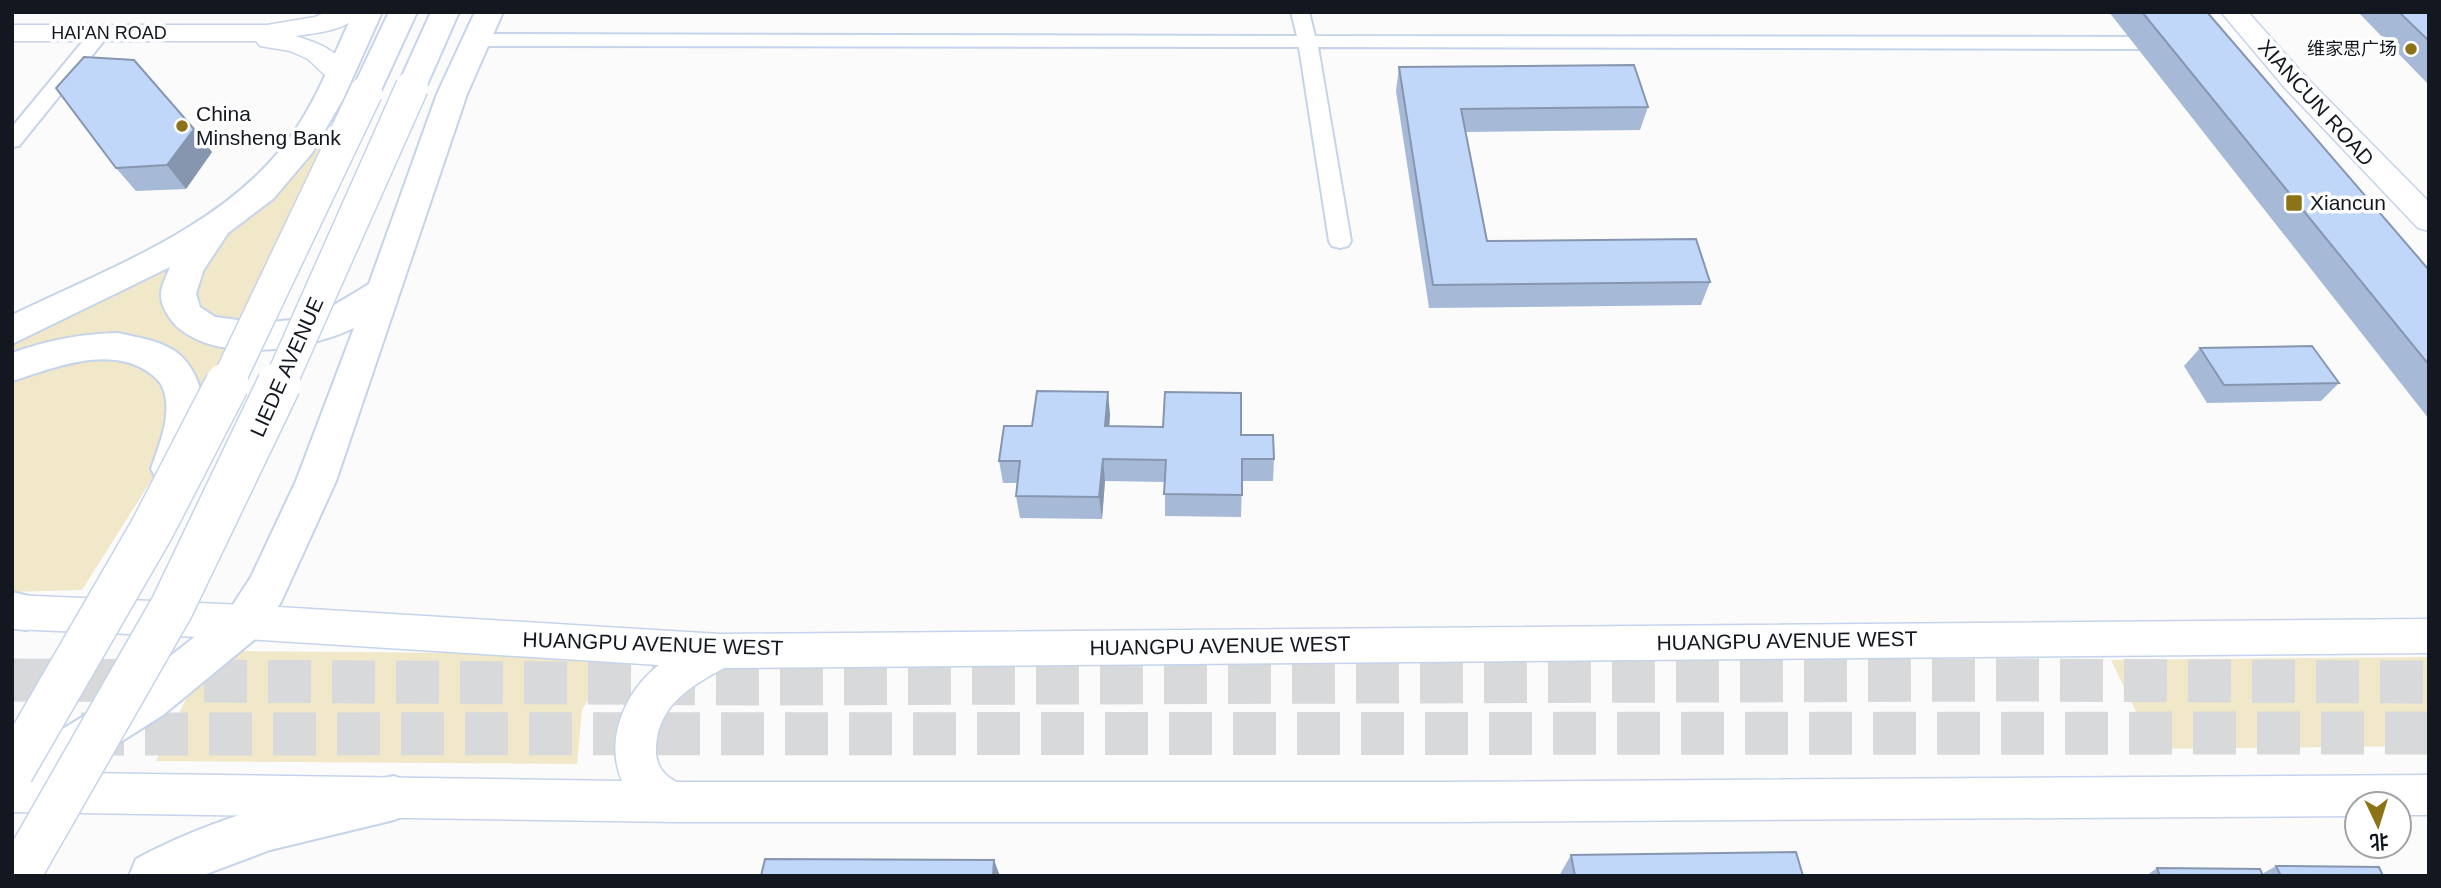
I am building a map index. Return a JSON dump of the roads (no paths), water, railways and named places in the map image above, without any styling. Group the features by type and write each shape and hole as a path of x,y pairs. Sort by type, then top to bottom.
{"highway":[{"path":"12,772 127,574 205,430 352,83 368,12"},
{"path":"383,292 362,307 323,326 265,337 224,336 202,328 188,320 182,308 179,290 181,278 194,253 223,222 269,185 287,166 314,124 352,83 403,12"},
{"name":"LIEDE AVENUE","path":"18,876 114,714 234,483 445,12"},
{"path":"12,772 62,754 110,726 157,694 245,622 286,551 316,481 452,94 483,26"},
{"path":"12,331 147,264 223,222"},
{"path":"12,367 65,350 97,345 125,347 151,355 172,368 182,385 187,407 180,448 127,574"},
{"path":"153,876 180,859 226,840 394,798"}],"main road":[{"path":"206,34 267,33 299,29 322,24 348,12"},
{"name":"XIANCUN ROAD","path":"2234,12 2304,92 2429,221"},
{"name":"HAI'AN ROAD","path":"12,33 206,34"},
{"path":"206,34 288,42 316,52 333,63 352,83"},
{"name":"HUANGPU AVENUE WEST","path":"17,611 720,651 2429,636"},
{"path":"676,802 658,797 646,785 638,769 634,748 638,723 648,703 662,686 720,651"},
{"path":"12,792 676,802 1454,802 2429,795"}],"street":[{"path":"1300,12 1308,43 1340,241"},
{"path":"483,26 1308,43 2190,43"},
{"path":"12,141 100,33"}],"tunnel":[{"path":"12,680 750,684 2021,680 2429,682"},
{"path":"81,734 2429,733"}],"place":[{"name":"维家思广场","path":"2411,49"},
{"name":"China Minsheng Bank","path":"182,126"},
{"name":"Xiancun","path":"2294,203"}]}
